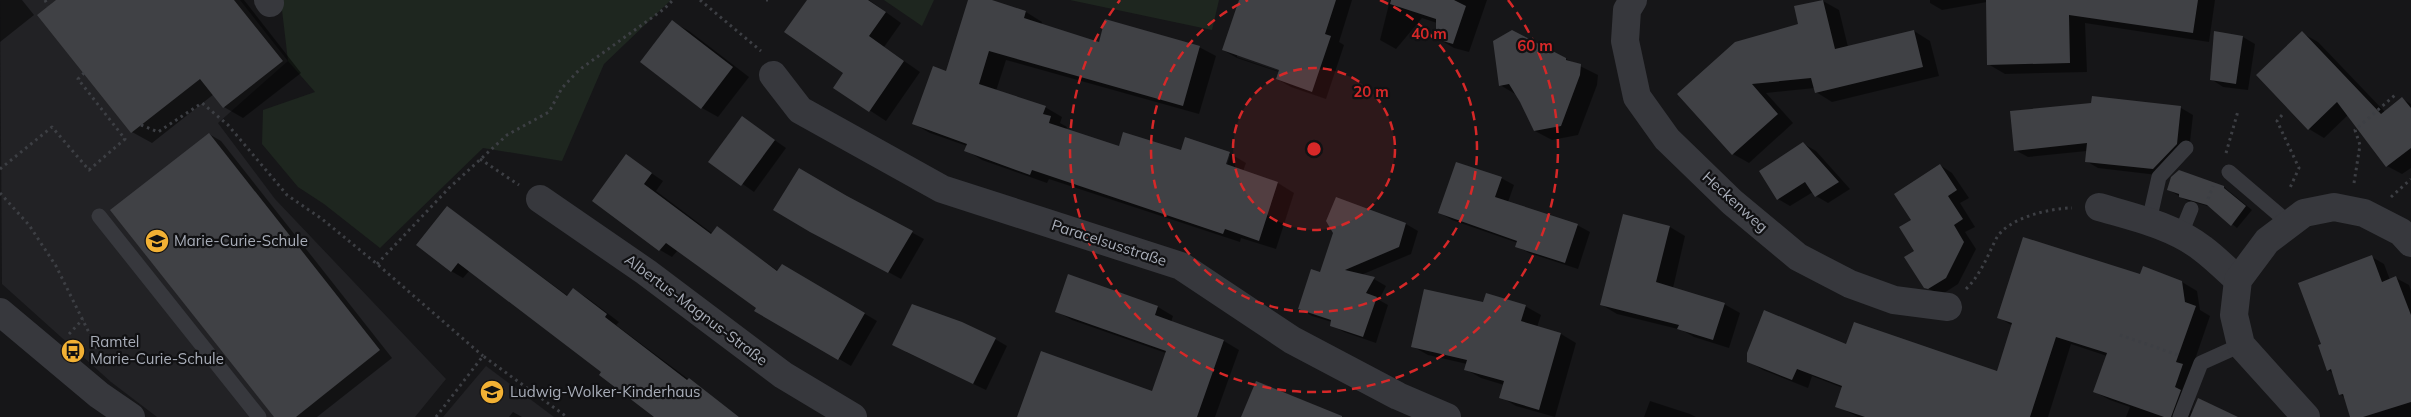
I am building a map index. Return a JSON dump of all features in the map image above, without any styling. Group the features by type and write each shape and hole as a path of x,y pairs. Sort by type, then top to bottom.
{"street":[{"name":"Heckenweg","path":"1633,0 1627,10 1624,41 1637,97 1667,139 1732,202 1798,257 1850,284 1894,300 1948,307"},
{"name":"Paracelsusstraße","path":"773,75 800,110 942,189 1181,266 1292,340 1398,396 1447,417"},
{"name":"Albertus-Magnus-Straße","path":"540,199 646,272 783,375 853,417"},
{"path":"2099,207 2149,221 2180,236 2201,248 2238,280"},
{"path":"2306,417 2241,345 2234,315 2238,280 2283,218 2304,213 2334,207 2364,213 2401,232 2411,243"},
{"path":"0,312 99,395 130,417"}],"lane":[{"path":"2149,221 2159,177 2186,148"},
{"path":"2229,172 2283,218"},
{"path":"2180,236 2191,209"},
{"path":"98,216 259,417"},
{"path":"2180,417 2200,363 2241,345"}],"path":[{"path":"45,0 48,6"},
{"path":"377,264 480,159 507,135 549,112 562,88 579,70 664,9 673,0"},
{"path":"700,0 761,51 773,75"},
{"path":"0,169 52,127 88,170 125,139 78,79 84,73"},
{"path":"2334,207 2333,190 2354,186 2360,145 2355,130 2395,95"},
{"path":"141,125 158,132 202,103 228,125 287,194 322,219 377,264 483,356 567,417"},
{"path":"2282,115 2277,120 2299,168 2283,218"},
{"path":"480,159 540,199"},
{"path":"0,193 28,225 56,266 83,318 106,367 99,395"},
{"path":"1948,307 1969,286 1988,260 1997,237 2012,223 2056,208 2099,207"},
{"path":"2120,335 2200,363"},
{"path":"436,417 483,356"}],"shaded area":[{"name":"Marie-Curie-Schule","path":"0,0 240,0 288,61 218,123 275,199 446,379 415,417 157,417 111,382 2,284"},
{"path":"276,0 671,0 604,64 562,161 483,148 380,248 324,204 298,187 262,144 263,110 315,92 288,61 282,10"},
{"path":"884,0 934,0 922,26"},
{"path":"1070,0 1219,0 1212,30"},
{"name":"Ludwig-Wolker-Kinderhaus","path":"486,366 554,417 443,417"}],"building":[{"path":"56,0 234,0 283,61 223,108 200,79 131,133 37,15"},
{"path":"807,0 868,0 886,12 869,36 904,61 869,112 833,88 843,73 784,32"},
{"path":"968,0 992,0 1026,11 1024,18 1099,42 1105,19 1200,46 1183,106 989,51 979,84 1046,106 1043,114 1051,116 1049,123 1119,146 1123,132 1181,150 1185,137 1230,152 1226,164 1278,182 1259,241 1225,229 1223,234 1032,170 1030,175 964,151 967,144 912,124 933,66 946,71"},
{"path":"1239,0 1336,0 1325,34 1331,36 1312,92 1276,79 1279,70 1222,50"},
{"path":"1391,0 1454,0 1466,6 1453,44 1436,39 1436,19 1390,4"},
{"path":"1823,0 1835,49 1914,30 1923,67 1815,93 1811,78 1752,84 1778,114 1732,155 1677,94 1735,42 1798,24 1794,6"},
{"path":"1986,0 2198,0 2193,33 2069,15 2070,63 1987,65"},
{"path":"672,20 733,67 701,109 640,62"},
{"path":"1512,30 1566,58 1566,60 1581,64 1580,75 1561,126 1534,131 1509,84 1499,86 1493,41"},
{"path":"2214,31 2243,36 2236,84 2210,80"},
{"path":"2302,31 2381,114 2402,97 2411,108 2411,148 2386,167 2337,102 2308,130 2256,75"},
{"path":"2092,96 2181,106 2177,144 2153,169 2085,162 2087,143 2014,151 2010,111 2091,103"},
{"path":"742,116 775,140 741,186 708,162"},
{"path":"209,133 380,350 296,417 274,417 110,210"},
{"path":"1803,142 1839,182 1815,197 1805,182 1777,200 1759,171"},
{"path":"626,154 652,173 644,184 711,234 717,226 777,271 782,264 865,313 838,360 754,311 756,308 666,243 659,251 592,201"},
{"path":"1456,162 1502,177 1495,197 1578,224 1565,263 1515,247 1517,241 1438,213"},
{"path":"1940,164 1957,190 1948,196 1963,219 1954,225 1964,242 1946,278 1928,289 1924,288 1904,257 1914,251 1899,227 1911,220 1894,194"},
{"path":"799,168 913,231 888,273 810,232 773,210"},
{"path":"2179,170 2224,186 2246,206 2231,226 2207,205 2179,197 2179,194 2167,190 2171,177"},
{"path":"1336,197 1406,223 1399,247 1345,270 1375,277 1366,293 1377,297 1363,337 1330,326 1331,320 1298,309 1311,269 1320,272 1333,233 1326,221"},
{"path":"447,206 567,296 573,288 607,314 605,317 739,417 654,417 599,375 601,372 458,263 451,272 416,245"},
{"path":"1623,214 1670,226 1656,282 1725,303 1713,340 1677,329 1679,325 1600,305"},
{"path":"2023,237 2140,274 2143,266 2182,281 2185,302 2196,306 2176,362 2183,364 2175,387 2181,390 2171,417 2164,417 2093,392 2107,353 2056,337 2030,417 1865,417 1835,407 1842,386 1797,369 1792,380 1747,362 1747,353 1764,310 1846,344 1854,322 1997,371 2012,323 1997,318"},
{"path":"2372,255 2382,282 2396,276 2411,315 2411,402 2363,417 2350,417 2343,394 2339,395 2331,369 2327,371 2318,345 2321,344 2298,283"},
{"path":"1068,274 1158,306 1155,315 1224,340 1197,417 1017,417 1041,351 1152,391 1166,351 1055,312"},
{"path":"1424,289 1483,302 1486,293 1526,305 1521,321 1561,333 1539,410 1499,398 1504,381 1464,370 1467,360 1411,347"},
{"path":"912,304 962,322 996,338 973,384 892,345"},
{"path":"1256,381 1342,416 1342,417 1241,417"},
{"path":"2198,398 2238,417 2190,417"}],"place":[{"name":"Marie-Curie-Schule","path":"157,241"},
{"name":"Ramtel Marie-Curie-Schule","path":"73,351"},
{"name":"Ludwig-Wolker-Kinderhaus","path":"492,392"}]}
